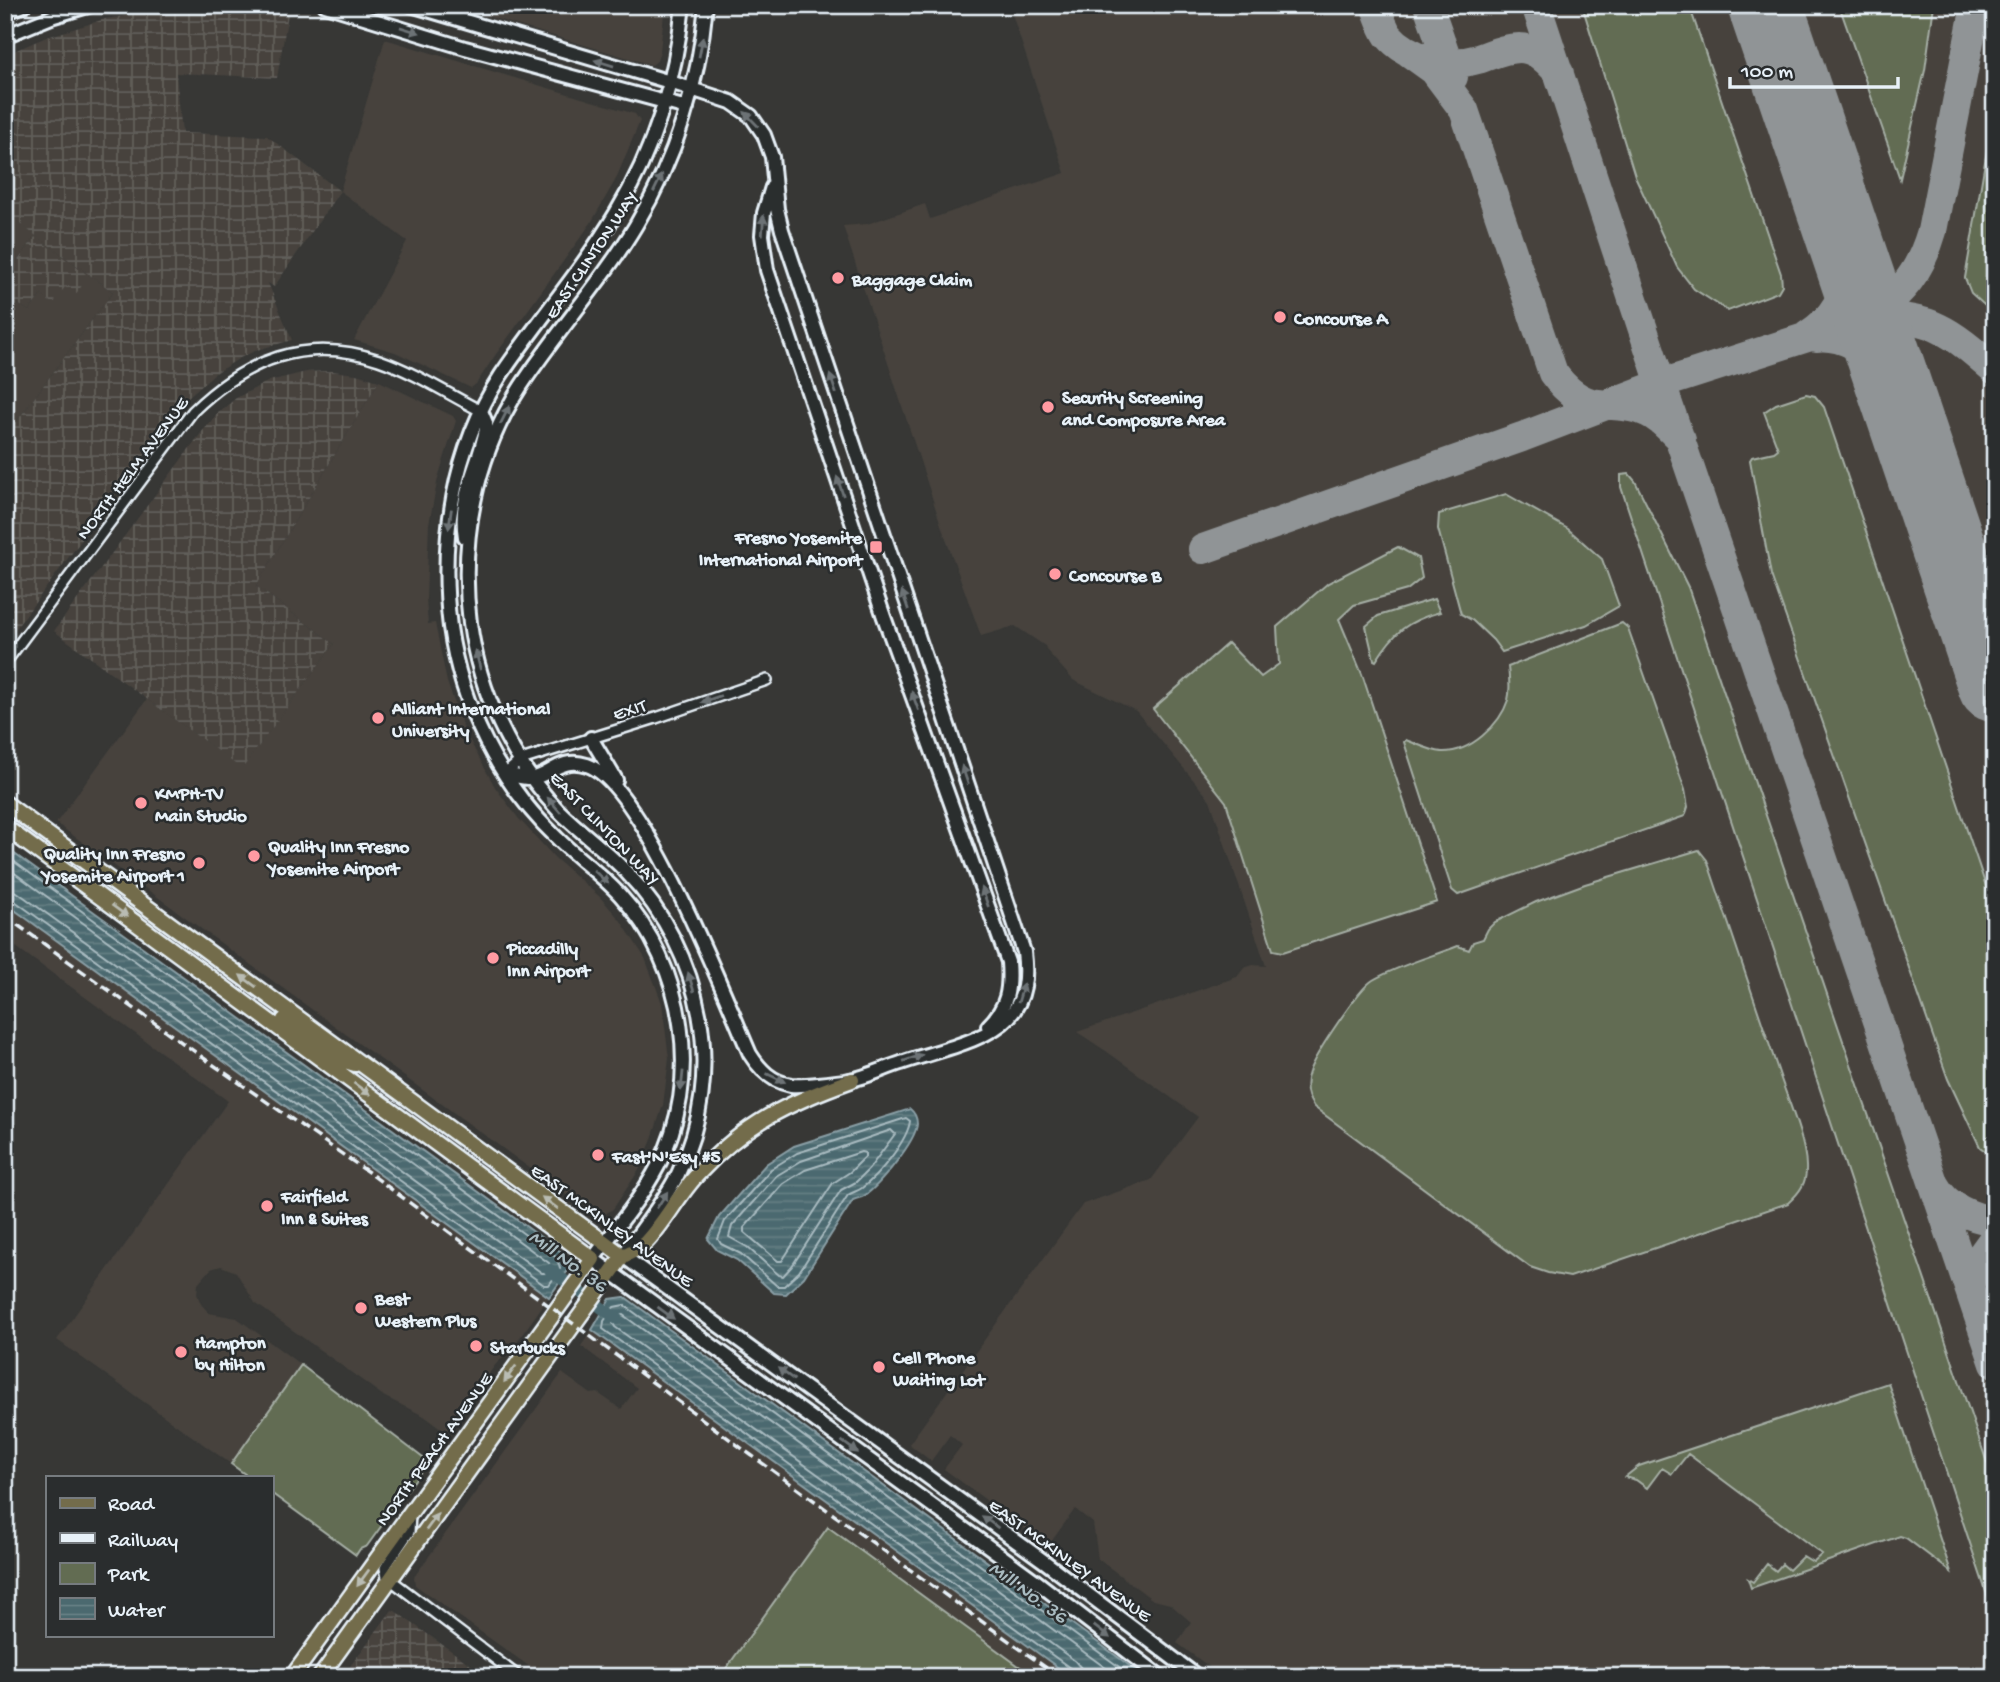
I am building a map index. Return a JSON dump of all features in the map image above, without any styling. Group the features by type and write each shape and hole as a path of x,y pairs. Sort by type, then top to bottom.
{"main road":[{"path":"5,13 24,5"},
{"path":"5,36 54,16 91,5"},
{"path":"325,5 465,48 687,108"},
{"path":"320,1677 623,1256 645,1244 698,1173 745,1131 770,1114 805,1097 975,1038 996,1027 1007,1019 1017,1006 1023,993 1025,965 1024,952 782,230 776,209 772,157 764,135 751,116 731,103 670,82 411,5"},
{"name":"EAST CLINTON WAY","path":"605,1243 646,1186 672,1132 678,1111 683,1068 677,1005 654,945 632,909 528,807 505,774 479,728 460,676 450,626 446,548 452,502 464,453 481,411 502,374 618,211 647,152 670,82 683,5"},
{"name":"EAST CLINTON WAY","path":"623,1256 667,1192 687,1152 702,1085 704,1062 701,1018 681,953 658,911 627,872 566,818 533,778 493,708 479,665 468,604 467,551 479,482 503,419 521,387 635,226 667,165 687,108 701,51 706,5"},
{"path":"774,181 764,213 762,234 767,271 904,671 1008,962 1008,995 1003,1008 991,1024 975,1038"},
{"path":"467,551 462,520 468,485 486,429 481,411"},
{"path":"904,671 927,664"},
{"path":"591,738 679,894 757,1065 774,1079 792,1085 852,1080"},
{"path":"505,774 533,778 562,765 586,764 607,777 632,809"},
{"name":"EAST MCKINLEY AVENUE","path":"5,803 1045,1562 1198,1677"},
{"name":"EAST MCKINLEY AVENUE","path":"5,827 1048,1591 1161,1677"},
{"path":"219,984 268,1008 338,1059 347,1063 361,1063"},
{"name":"NORTH PEACH AVENUE","path":"292,1677 605,1243"},
{"path":"299,1677 306,1658"}],"street":[{"name":"NORTH HELM AVENUE","path":"5,663 193,411 222,384 251,366 296,352 332,351 363,355 397,368 481,411"},
{"name":"EXIT","path":"505,774 521,760 766,680"},
{"path":"410,1514 409,1532 385,1568 389,1580 519,1677"}],"shaded area":[{"path":"448,5 665,5 660,51 657,61 652,65"},
{"path":"1009,5 1995,5 1995,1677 1223,1677 1177,1643 1191,1622 1170,1604 1153,1600 1098,1559 1093,1523 1075,1509 1048,1546 944,1469 962,1445 950,1435 931,1461 909,1444 1083,1204 1151,1180 1198,1117 1077,1032 1237,977 1244,968 1253,965 1266,966 1210,800 1136,711 1073,680 1045,646 1015,626 981,636 943,531 843,226 867,224 925,204 930,219 1065,173"},
{"path":"200,7 288,14 277,78 176,73 182,133 267,136 340,191 274,287 268,283 292,340 240,358 214,374 188,397 5,643 5,437 113,292 13,219 5,229 5,55 44,38 105,19"},
{"path":"385,39 635,114 640,121 616,179 591,223 471,388 395,352 354,340 407,241 340,191"},
{"path":"13,218 113,292 5,437 5,390 9,386 5,383 5,319 18,304 29,311 41,295 53,303 35,237 5,278 5,229"},
{"path":"35,237 89,276 75,295 65,287 53,304 41,295 29,311 18,304 6,320 5,278"},
{"path":"332,371 379,381 256,586 334,644 242,769 54,631 218,413 236,398 269,381 306,372"},
{"path":"379,381 453,416 456,421 438,478 429,524 426,599 428,624 435,623 447,682 465,732 495,787 519,819 555,858 600,897 621,921 645,958 662,1003 669,1059 663,1105 639,1170 613,1209 602,1216 594,1215 56,823 147,699 242,768 334,644 256,586"},
{"path":"5,903 549,1297 511,1350 496,1364 465,1407 455,1427 445,1431 424,1416 385,1397 255,1303 236,1272 221,1266 211,1269 198,1284 197,1294 201,1304 209,1313 237,1318 301,1365 231,1464 57,1340 228,1101 5,939"},
{"path":"592,1330 1071,1677 1034,1677 828,1527 720,1677 544,1677 415,1585 414,1577 562,1373 591,1394 598,1393 621,1409 637,1388 581,1346"},
{"path":"392,1610 395,1611 488,1677 342,1677"}],"green space":[{"path":"1582,5 1689,5 1781,274 1782,285 1778,292 1728,311 1694,289 1677,267 1635,176"},
{"path":"1839,5 1934,5 1925,70 1900,179"},
{"path":"1995,104 1995,315 1971,293 1965,278"},
{"path":"1806,394 1815,396 1824,407 1995,913 1995,1158 1980,1147 1948,1079 1771,575 1750,460 1778,449 1764,412 1776,404"},
{"path":"1629,474 1688,587 1995,1486 1995,1619 1621,487 1621,475"},
{"path":"1506,494 1568,529 1602,559 1619,606 1586,625 1502,652 1472,620 1461,614 1438,529 1439,514"},
{"path":"1398,547 1418,558 1422,578 1407,590 1354,605 1339,619 1362,674 1437,902 1283,952 1273,950 1226,802 1153,709 1228,643 1261,677 1279,664 1277,627 1328,583"},
{"path":"1434,599 1440,612 1419,619 1402,629 1376,661 1374,660 1366,626 1378,616"},
{"path":"1622,623 1628,628 1685,790 1688,807 1685,816 1458,895 1452,890 1404,742 1406,740 1442,752 1453,751 1473,743 1491,728 1504,709 1510,683 1508,667"},
{"path":"1699,850 1707,860 1797,1122 1805,1157 1805,1177 1799,1191 1788,1203 1570,1277 1548,1273 1530,1267 1314,1107 1306,1086 1313,1064 1348,1008 1373,980 1458,946 1469,950 1473,942 1483,939 1495,922 1536,902 1585,884"},
{"path":"301,1365 423,1458 424,1467 367,1546 360,1549 356,1555 273,1494 273,1476 248,1476 231,1464"},
{"path":"1888,1383 1951,1572 1900,1536 1751,1588 1748,1579 1753,1582 1767,1564 1776,1571 1782,1564 1789,1570 1803,1556 1813,1562 1822,1554 1688,1454 1672,1474 1662,1468 1647,1488 1636,1480 1625,1477 1639,1466"},
{"path":"828,1527 1034,1677 720,1677"}],"water":[{"path":"5,847 564,1254 569,1269 549,1297 5,903"},
{"path":"910,1109 917,1124 904,1152 871,1191 853,1200 804,1277 786,1294 774,1293 737,1260 717,1250 708,1239 719,1217 766,1164 794,1146"},
{"path":"625,1297 1145,1677 1071,1677 592,1330 610,1299"}],"waterway":[{"name":"Mill No. 36","path":"550,1270 617,1319"}],"taxiway":[{"path":"1375,5 1388,35 1417,56 1442,62 1466,62 1519,48 1542,56 1559,73"},
{"path":"1428,5 1453,77"},
{"path":"1536,5 1661,384 1995,1364"},
{"path":"1870,317 1909,280 1922,258 1932,231 1976,5"},
{"path":"1409,52 1434,70 1464,110 1553,373 1578,397 1591,403 1641,409 1661,421 1681,440"},
{"path":"1808,335 1831,314 1845,287 1847,261 1839,223"},
{"path":"1203,549 1522,437 1661,384 1870,317 1909,319 1939,328 1995,370"},
{"path":"1816,337 1835,338 1853,344 1870,355 1890,381 1905,420"},
{"path":"1935,1186 1953,1206 1977,1217 1995,1221"},
{"path":"1969,1286 1979,1259 1995,1237"}],"runway":[{"path":"1765,5 1995,685"}],"railway":[{"path":"5,916 368,1172 751,1455 1059,1677"}],"place":[{"name":"Baggage Claim","path":"838,278"},
{"name":"Concourse A","path":"1280,317"},
{"name":"Security Screening and Composure Area","path":"1048,407"},
{"name":"Fresno Yosemite International Airport","path":"876,547"},
{"name":"Concourse B","path":"1055,574"},
{"name":"Alliant International University","path":"378,718"},
{"name":"KMPH-TV Main Studio","path":"141,803"},
{"name":"Quality Inn Fresno Yosemite Airport","path":"254,856"},
{"name":"Quality Inn Fresno Yosemite Airport 1","path":"199,863"},
{"name":"Piccadilly Inn Airport","path":"493,958"},
{"name":"Fast'N'Esy #5","path":"598,1155"},
{"name":"Fairfield Inn & Suites","path":"267,1206"},
{"name":"Best Western Plus","path":"361,1308"},
{"name":"Starbucks","path":"476,1346"},
{"name":"Hampton by Hilton","path":"181,1352"},
{"name":"Cell Phone Waiting Lot","path":"879,1367"}]}
